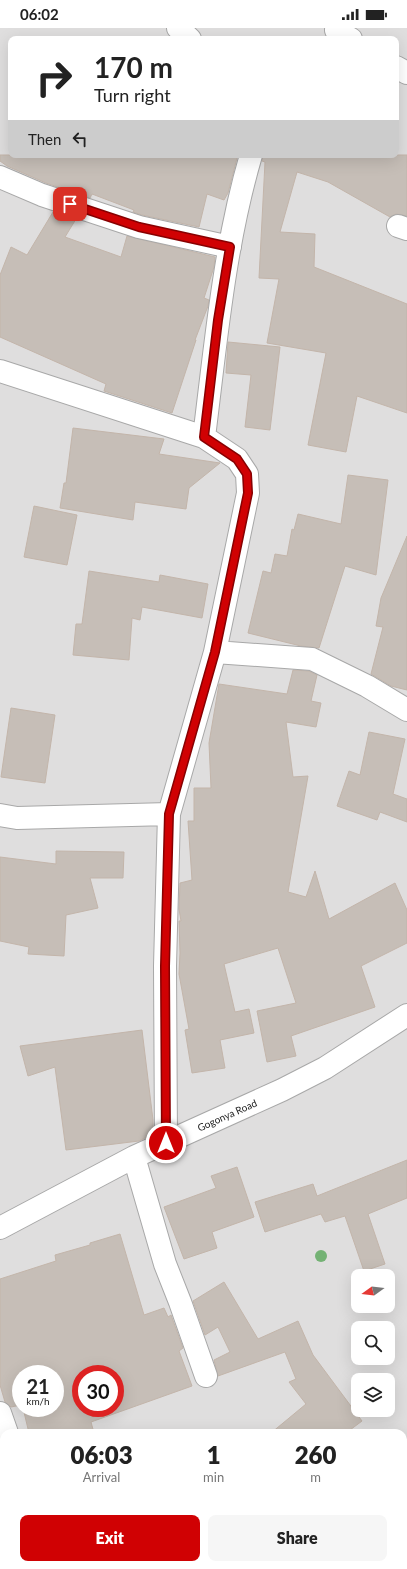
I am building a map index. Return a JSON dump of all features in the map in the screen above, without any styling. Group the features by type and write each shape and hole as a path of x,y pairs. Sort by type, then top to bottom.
{"street":[{"path":"178,28 187,36"},
{"path":"204,437 218,320 230,247 250,158"},
{"path":"0,177 42,195 139,227 230,247"},
{"path":"0,372 204,437 237,459 247,474 248,493 215,652 169,814 165,966 166,1143"},
{"path":"215,652 312,659 367,686 407,710"},
{"path":"0,815 17,818 169,814"},
{"name":"Gogonya Road","path":"0,1228 134,1157 282,1090 325,1068 407,1015"},
{"path":"134,1157 165,1264 206,1376"},
{"path":"0,1413 6,1429"}],"shaded area":[{"path":"0,28 407,28 407,1429 0,1429"}],"building":[{"path":"0,155 8,155 8,158 237,158 228,193 224,200 207,194 199,227 142,215 133,212 134,210 92,194 90,198 46,183 7,166 0,161"},
{"path":"399,155 407,155 407,216 396,214 390,217 328,182 297,172 280,232 315,234 314,267 407,304 407,413 357,396 346,452 308,445 326,353 267,343 279,279 259,278 265,162 262,161 262,158 399,158"},
{"path":"53,212 76,219 65,237 121,257 127,236 215,257 214,267 204,298 209,300 208,306 195,340 172,413 104,391 106,384 0,337 0,275 11,247 27,255"},
{"path":"228,342 280,347 270,430 245,427 251,375 226,373"},
{"path":"73,428 164,439 159,454 220,463 189,488 186,509 135,502 133,520 60,508 64,483 66,483"},
{"path":"348,475 388,480 376,575 345,566 319,648 301,646 248,633 263,571 271,573 275,554 287,556 292,529 294,530 298,514 341,524"},
{"path":"34,506 77,515 67,565 24,557"},
{"path":"407,536 407,690 391,686 371,674 383,627 376,626 381,598"},
{"path":"89,571 159,582 160,575 208,584 202,618 142,607 140,620 132,618 129,660 73,655 76,624 82,624"},
{"path":"293,670 309,671 317,675 311,701 321,703 316,727 286,722 293,777 308,776 288,892 306,897 315,871 329,919 395,883 407,910 407,943 361,966 375,1007 291,1036 296,1056 267,1062 257,1011 296,1003 278,948 224,964 235,1012 249,1009 254,1033 220,1040 225,1068 192,1073 185,1030 189,1029 179,974 179,921 181,921 179,909 180,883 192,880 188,821 194,821 194,788 211,788 209,743 219,684 287,694"},
{"path":"11,708 55,715 45,783 1,777"},
{"path":"369,732 405,739 393,794 407,799 407,822 380,812 377,820 337,806 349,771 360,775"},
{"path":"56,851 124,852 123,878 90,878 98,908 66,915 64,956 28,954 29,947 0,941 0,857 56,864"},
{"path":"142,1030 153,1120 153,1134 139,1141 66,1150 55,1067 28,1076 20,1046"},
{"path":"407,1160 407,1198 368,1214 385,1264 370,1269 363,1269 345,1216 325,1222 321,1214 265,1232 255,1202 313,1184 317,1196"},
{"path":"237,1167 254,1217 212,1232 217,1248 184,1259 164,1207 216,1188 211,1176"},
{"path":"120,1234 144,1315 164,1308 168,1317 171,1315 183,1348 179,1351 192,1386 124,1410 124,1365 72,1365 72,1417 105,1417 91,1422 93,1429 28,1429 25,1417 64,1417 64,1365 12,1365 12,1407 5,1402 0,1385 0,1279 56,1261 55,1255 90,1245 90,1243"},
{"path":"224,1282 258,1339 298,1321 313,1355 351,1406 351,1417 359,1417 362,1421 351,1429 276,1429 306,1404 289,1382 296,1379 285,1352 218,1376 214,1360 230,1352 218,1327 205,1335 193,1301"}],"route":[{"path":"70,204 139,227 230,247 218,320 204,437 237,459 247,474 248,493 215,652 169,814 165,966 166,1143"}]}
